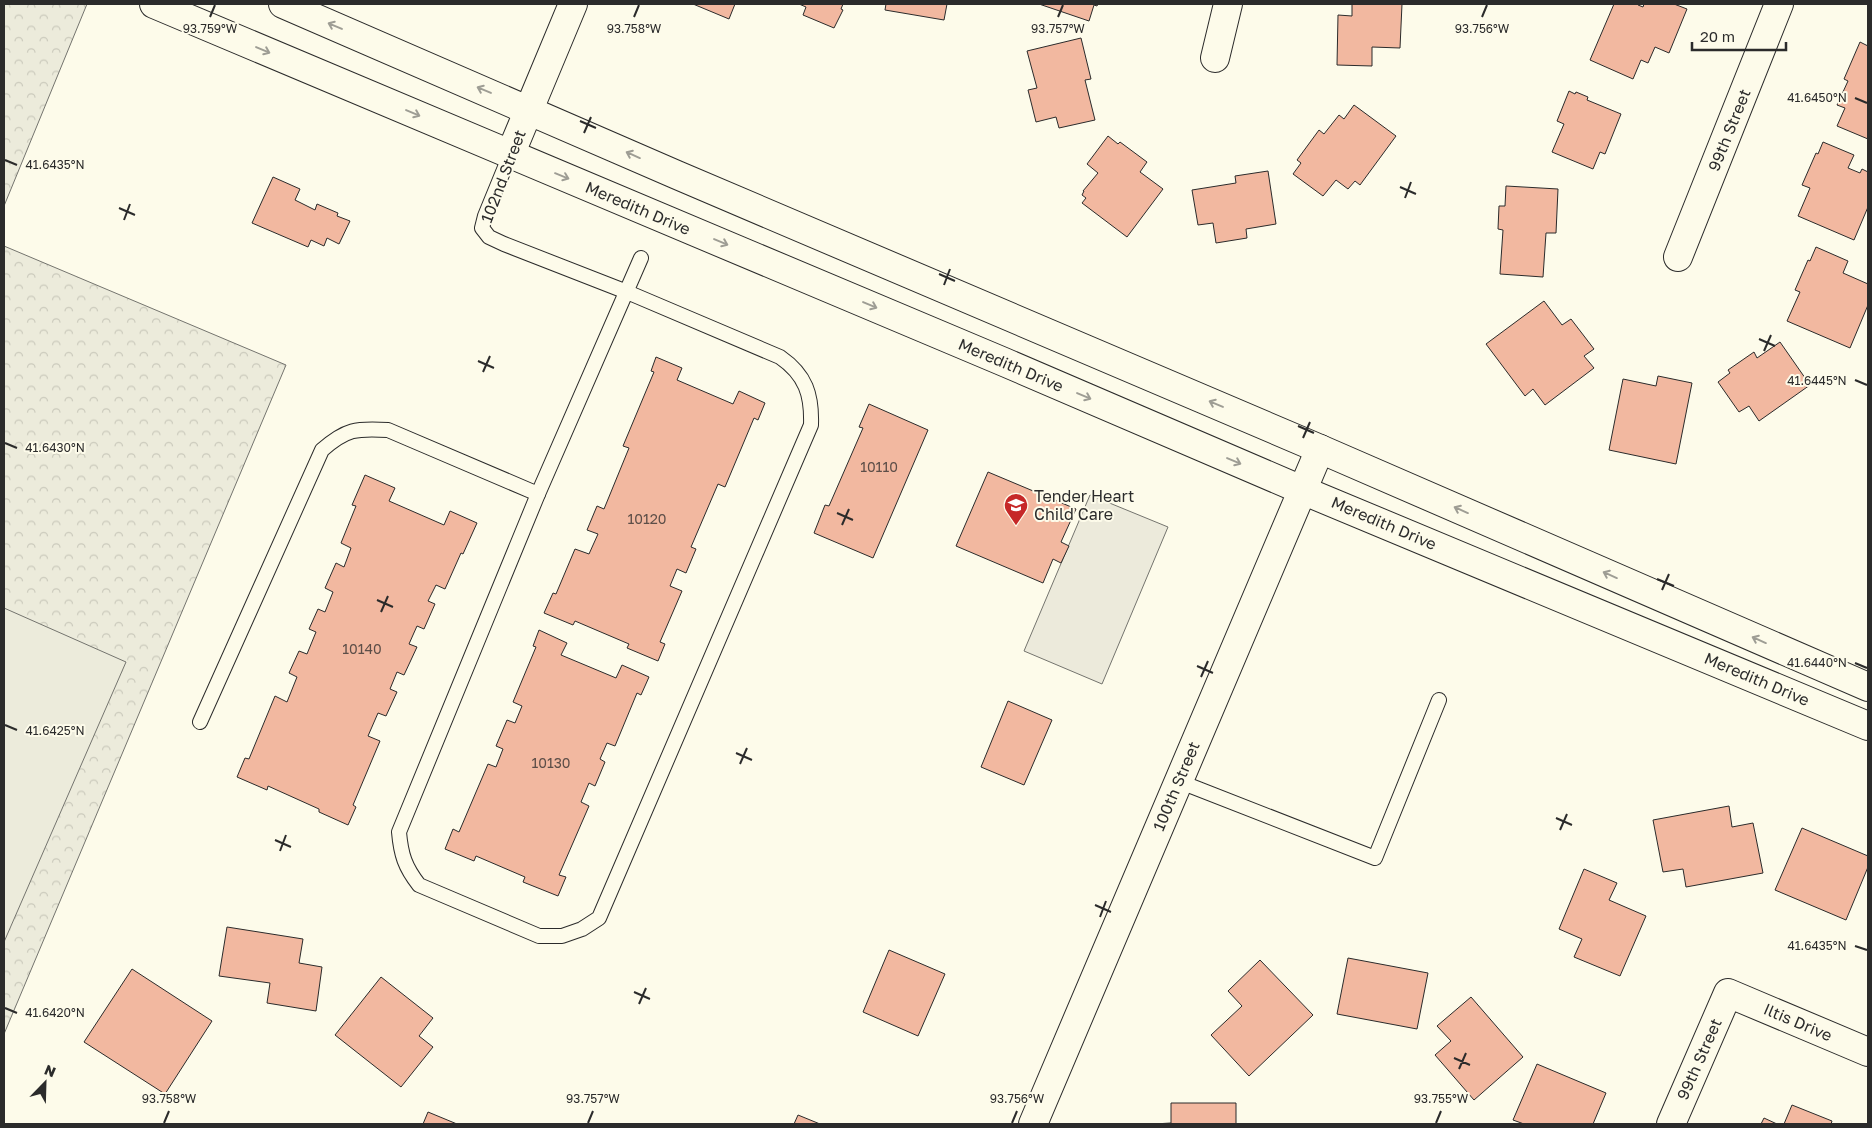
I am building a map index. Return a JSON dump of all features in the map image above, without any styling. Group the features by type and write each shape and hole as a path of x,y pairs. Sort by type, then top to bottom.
{"main road":[{"name":"Meredith Drive","path":"154,4 1302,490 1868,726"},
{"path":"283,4 1320,449 1868,687"},
{"name":"102nd Street","path":"510,154 573,4"},
{"path":"1215,58 1228,4"},
{"name":"99th Street","path":"1678,257 1779,4"},
{"name":"100th Street","path":"1032,1124 1320,449"},
{"name":"99th Street","path":"1671,1124 1728,993"},
{"name":"Iltis Drive","path":"1728,993 1868,1052"}],"lane":[{"name":"102nd Street","path":"510,154 482,228 490,237 504,244 627,292"},
{"path":"627,292 780,357 791,365 800,375 807,389 812,406 811,426 599,918 582,929 562,936 539,936 419,885 408,871 401,850 399,832 538,494 641,258"},
{"path":"200,722 322,450 338,436 353,430 388,430 538,494"},
{"path":"1178,781 1375,858 1439,700"}],"green space":[{"path":"4,4 87,4 4,206"},
{"path":"4,246 286,365 4,1034"},
{"path":"4,608 126,662 4,942"}],"shaded area":[{"path":"1090,495 1168,527 1102,684 1024,651"}],"building":[{"path":"693,4 735,4 729,19"},
{"path":"799,4 843,4 841,9 843,10 834,28 803,15 806,7"},
{"path":"886,4 947,4 944,20 885,10"},
{"path":"1039,4 1098,4 1097,6 1094,5 1089,21"},
{"path":"1352,4 1402,4 1400,48 1372,47 1372,66 1337,65 1338,15 1352,16"},
{"path":"1614,4 1639,4 1643,7 1644,4 1674,4 1687,9 1669,53 1655,47 1648,63 1641,60 1633,79 1590,60"},
{"path":"1081,38 1091,79 1085,80 1095,120 1059,128 1056,117 1036,122 1028,90 1037,88 1027,51"},
{"path":"1860,42 1868,46 1868,139 1837,126 1845,108 1837,105 1848,81 1844,79"},
{"path":"1569,91 1588,97 1587,100 1621,114 1605,154 1600,152 1593,169 1552,152 1564,124 1557,121"},
{"path":"1354,105 1396,136 1360,185 1355,181 1348,189 1336,180 1323,196 1293,174 1301,163 1297,160 1319,130 1324,134 1339,115 1344,119"},
{"path":"1108,136 1118,144 1120,142 1147,162 1140,172 1163,189 1127,237 1082,203 1086,198 1082,195 1083,191 1098,173 1087,164"},
{"path":"1823,142 1854,155 1848,168 1860,173 1862,169 1868,172 1868,207 1854,240 1798,216 1810,188 1802,185"},
{"path":"1268,171 1276,224 1246,229 1247,238 1216,243 1213,223 1198,225 1192,190 1236,183 1235,176"},
{"path":"273,177 300,189 295,200 315,210 317,204 338,213 337,216 350,221 339,244 327,238 324,246 311,240 308,247 252,223"},
{"path":"1506,186 1558,189 1556,233 1546,233 1543,277 1500,274 1503,230 1498,229 1499,206 1505,206"},
{"path":"1816,247 1848,261 1843,273 1868,284 1868,305 1850,348 1787,321 1800,292 1795,290"},
{"path":"1544,301 1562,325 1571,319 1594,349 1584,356 1594,368 1545,405 1533,389 1525,396 1486,344"},
{"path":"1780,342 1810,385 1759,421 1749,406 1739,412 1718,382 1730,373 1728,370 1754,352 1757,358"},
{"path":"656,357 682,368 677,380 733,404 739,391 765,403 758,420 754,418 725,487 718,484 691,547 696,549 686,573 677,569 670,586 682,591 660,642 665,644 658,661 627,648 629,644 575,621 573,625 544,613 553,593 556,594 575,549 589,554 598,534 587,530 597,506 604,509 629,448 623,446 654,372 651,371"},
{"path":"1658,376 1692,383 1676,464 1609,450 1623,379 1656,386"},
{"path":"869,404 928,430 873,558 814,533 825,505 829,506 863,428 859,427"},
{"name":"Tender Heart Child Care","path":"988,472 1076,509 1061,542 1069,546 1061,563 1053,559 1043,583 956,546"},
{"path":"365,475 395,488 389,501 444,525 450,511 477,523 445,589 436,585 428,601 435,604 424,629 417,626 409,644 417,647 404,675 397,672 390,689 397,692 386,716 378,713 368,736 380,741 353,805 356,807 348,825 319,812 319,809 268,786 267,790 237,777 245,758 249,759 275,696 287,702 297,677 289,673 299,651 307,654 316,632 309,629 318,609 325,612 333,592 325,588 336,563 344,567 351,548 341,543 356,506 352,505"},
{"path":"539,630 567,643 561,655 616,678 622,665 649,677 641,695 637,693 615,746 607,743 600,759 605,762 595,786 589,783 581,802 589,806 559,875 566,877 558,896 523,882 525,877 476,856 474,861 445,849 453,829 459,832 488,764 496,767 503,749 496,746 507,720 515,723 522,706 513,702 536,647 533,646"},
{"path":"1008,701 1052,720 1024,785 981,767"},
{"path":"1729,806 1732,827 1753,823 1763,873 1686,887 1683,869 1663,872 1653,820"},
{"path":"1802,828 1868,856 1868,867 1846,920 1775,890"},
{"path":"1584,869 1617,883 1609,900 1646,916 1620,976 1574,957 1582,939 1559,929"},
{"path":"227,927 303,939 299,963 322,967 316,1011 267,1003 270,983 219,976"},
{"path":"889,950 945,974 918,1036 863,1012"},
{"path":"1348,958 1428,973 1417,1029 1337,1014"},
{"path":"1260,960 1313,1015 1249,1076 1211,1035 1242,1006 1228,991"},
{"path":"132,969 212,1021 165,1094 84,1042"},
{"path":"381,977 433,1018 419,1036 433,1047 401,1087 335,1035"},
{"path":"1471,997 1523,1057 1474,1100 1435,1055 1451,1041 1437,1026"},
{"path":"1537,1064 1606,1093 1593,1124 1524,1124 1513,1120"},
{"path":"1171,1103 1236,1103 1236,1124 1154,1124 1171,1123"},
{"path":"1792,1105 1832,1121 1831,1124 1784,1124"},
{"path":"428,1112 457,1124 423,1124"},
{"path":"798,1115 820,1124 794,1124"},
{"path":"1764,1118 1777,1124 1761,1124"}],"place":[{"name":"Tender Heart Child Care","path":"1016,526"}]}
